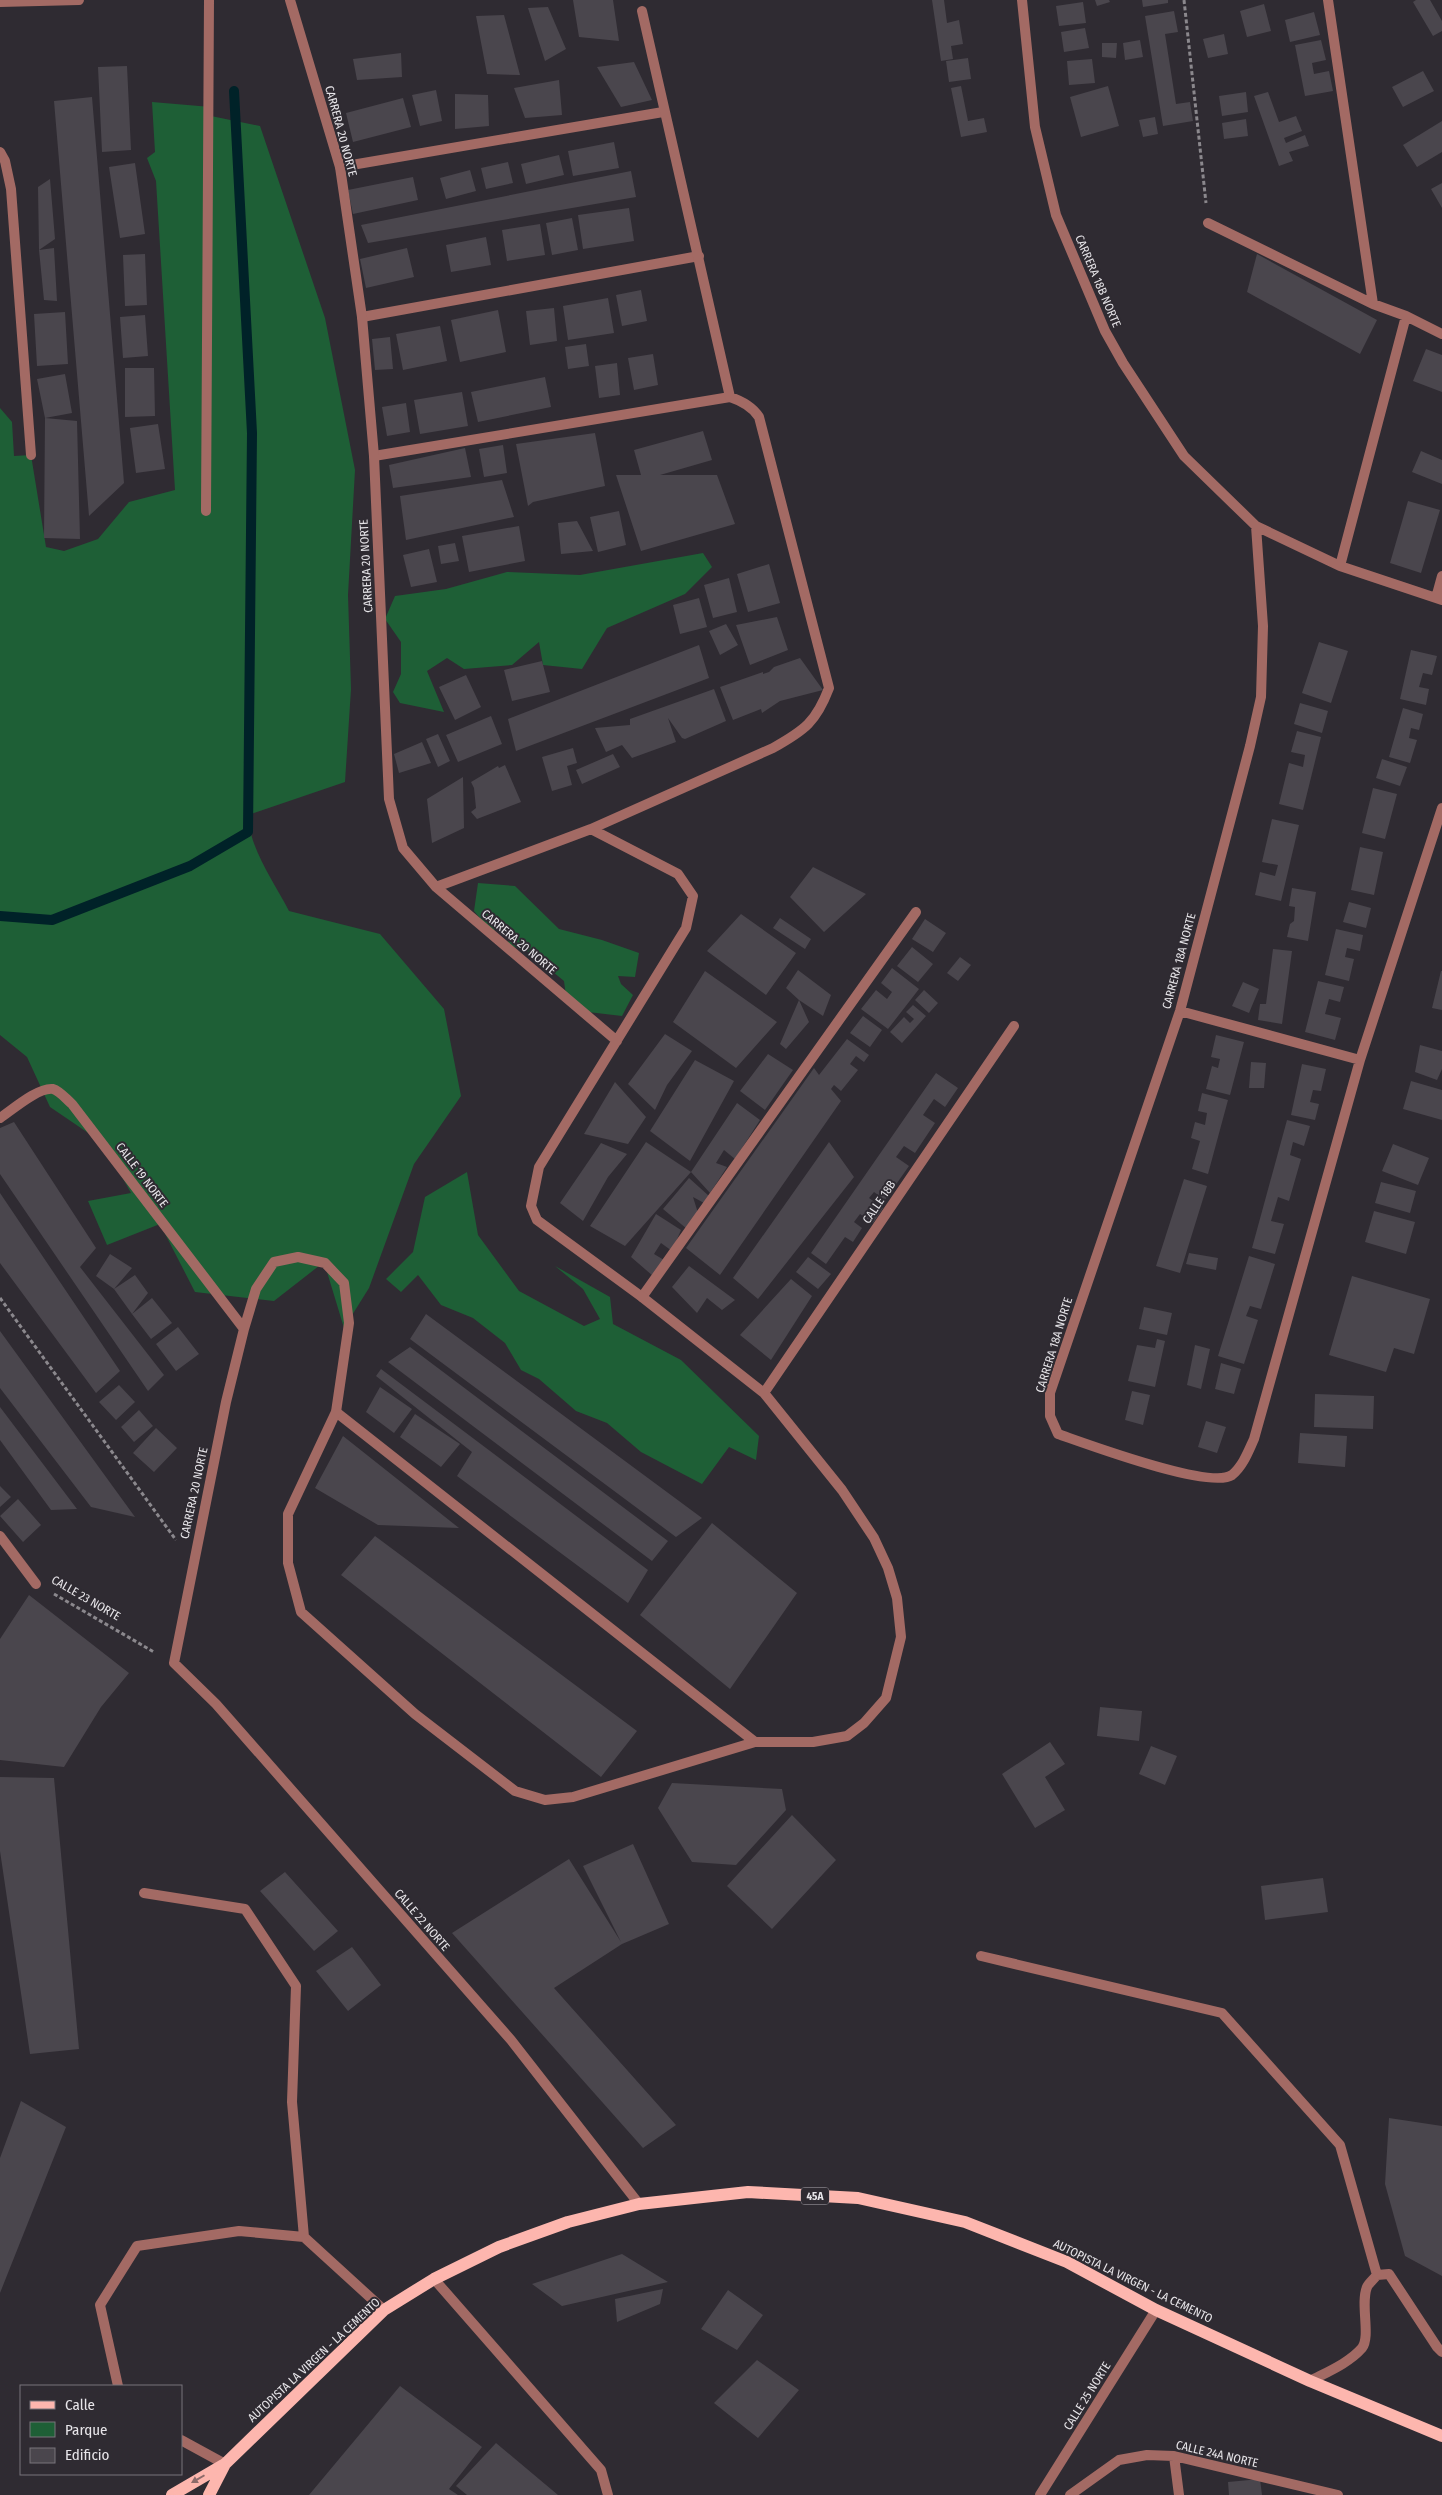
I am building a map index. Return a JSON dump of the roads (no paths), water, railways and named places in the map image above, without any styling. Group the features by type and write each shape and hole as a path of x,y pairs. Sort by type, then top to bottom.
{"main road":[{"name":"AUTOPISTA LA VIRGEN - LA CEMENTO","path":"172,2495 225,2464 384,2310 434,2280 499,2247 568,2222 639,2204 748,2192 858,2198 965,2222 1067,2262 1156,2310 1310,2381 1442,2436"},
{"name":"AUTOPISTA LA VIRGEN - LA CEMENTO","path":"208,2495 225,2464"}],"street":[{"path":"0,2 79,0"},
{"path":"206,511 209,0"},
{"name":"CARRERA 20 NORTE","path":"290,0 340,167 362,316 374,456 389,799 403,848 436,887 617,1041"},
{"name":"CARRERA 18B NORTE","path":"1022,0 1034,127 1056,215 1105,331 1184,456 1256,526 1340,566 1439,599"},
{"path":"1328,0 1373,304"},
{"path":"642,11 663,112 699,256 730,397"},
{"path":"340,167 663,112"},
{"path":"0,152 5,161 11,189 31,455"},
{"path":"1208,223 1373,304 1406,316 1442,334"},
{"path":"362,316 699,256"},
{"path":"1340,566 1406,316"},
{"path":"374,456 730,397 742,401 756,411 759,417 829,688 820,710 801,732 773,748 590,829 436,887"},
{"name":"CARRERA 18A NORTE","path":"1256,526 1263,626 1261,697 1180,1011 1050,1393 1050,1416 1058,1434 1172,1470 1211,1479 1230,1476 1242,1465 1254,1439 1360,1060 1442,808"},
{"path":"1439,599 1442,576"},
{"name":"CARRERA 20 NORTE","path":"174,1663 226,1402 256,1289 274,1262 298,1257 325,1264 344,1283 349,1323 336,1412 288,1514 288,1563 301,1612 415,1714 515,1792 545,1800 573,1797 755,1742 814,1742 847,1736 864,1722 886,1698 901,1637 897,1598 888,1568 874,1538 842,1490 764,1393 642,1297 537,1220 531,1206 539,1167 686,928 693,896 678,874 590,829"},
{"path":"642,1297 916,912"},
{"path":"1180,1011 1360,1060"},
{"name":"CALLE 18B","path":"764,1393 1014,1026"},
{"name":"CALLE 19 NORTE","path":"0,1118 41,1090 53,1090 60,1093 72,1104 244,1329"},
{"path":"336,1412 755,1742"},
{"name":"CALLE 23 NORTE","path":"0,1536 36,1584"},
{"name":"CALLE 22 NORTE","path":"174,1663 223,1712 511,2040 639,2204"},
{"path":"144,1893 245,1909 296,1986 292,2102 304,2238"},
{"path":"981,1956 1222,2013 1340,2145 1377,2275"},
{"path":"118,2385 100,2305 137,2246 240,2232 304,2238 384,2310"},
{"path":"1310,2381 1350,2359 1363,2346 1366,2334 1364,2306 1367,2286 1377,2275 1388,2274 1442,2352"},
{"path":"434,2280 601,2470 608,2495"},
{"name":"CALLE 25 NORTE","path":"1040,2495 1156,2310"},
{"path":"182,2441 225,2464"},
{"name":"CALLE 24A NORTE","path":"1070,2495 1119,2460 1147,2454 1174,2456 1299,2491 1338,2495"},
{"path":"1174,2456 1180,2495"}],"waterway":[{"path":"0,916 52,920 190,866 248,832 252,433 234,91"}]}
